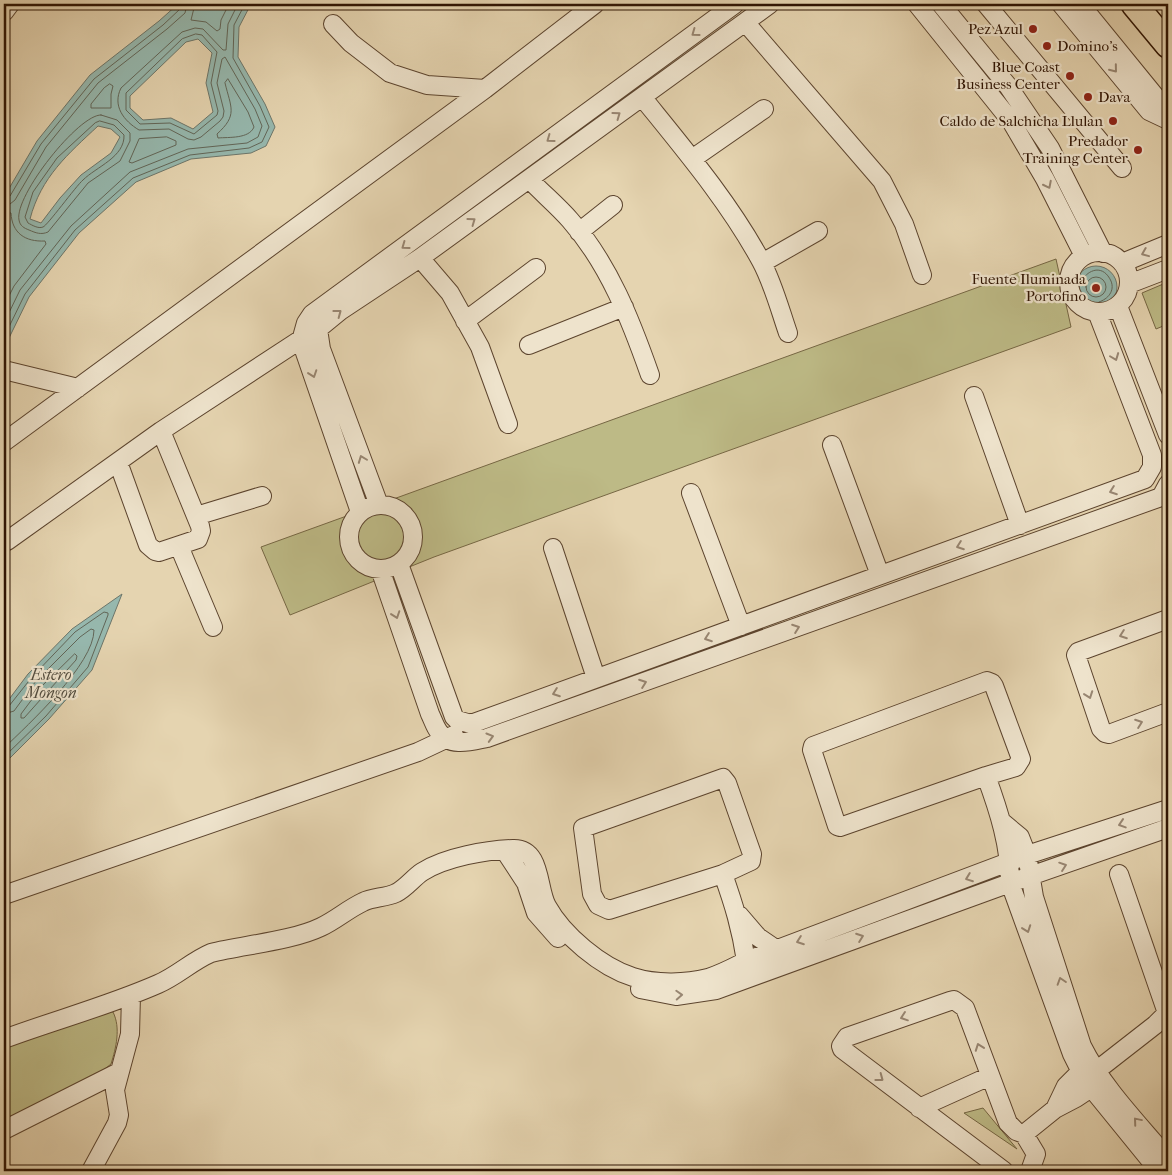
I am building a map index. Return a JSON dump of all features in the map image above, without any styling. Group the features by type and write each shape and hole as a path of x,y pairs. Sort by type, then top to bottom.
{"highway":[{"path":"1134,4 1168,45"}],"street":[{"path":"4,12 10,4"},
{"path":"4,442 485,89 595,4"},
{"path":"360,512 301,341 306,323 312,314 735,4"},
{"path":"7,541 161,431 302,337 318,329 340,311 420,258 770,4"},
{"path":"917,4 1010,121 1045,179 1084,256"},
{"path":"941,4 1008,86 1050,148 1103,253"},
{"path":"986,4 1122,168"},
{"path":"1061,4 1149,112 1168,120"},
{"path":"1080,4 1168,112"},
{"path":"745,22 882,181 904,224 922,274"},
{"path":"333,24 351,43 390,73 427,85 485,89"},
{"path":"958,56 974,44"},
{"path":"642,97 692,159 743,231 762,264 788,333"},
{"path":"692,159 764,109"},
{"path":"575,121 587,137"},
{"path":"529,179 570,220 602,264 624,307 650,376"},
{"path":"579,232 614,205"},
{"path":"762,264 818,231"},
{"path":"1122,263 1168,245"},
{"path":"1103,253 1116,258 1122,263 1126,269 1129,284 1124,300 1118,306 1104,312 1097,312 1088,310 1074,298 1070,289 1069,279 1077,262 1084,256 1103,253"},
{"path":"420,258 450,293 480,347 508,424"},
{"path":"465,320 536,268"},
{"path":"1129,284 1168,269"},
{"path":"1118,306 1168,436"},
{"path":"529,345 624,307"},
{"path":"4,895 418,752 447,739 471,724 1145,479 1152,467 1152,455 1097,312"},
{"path":"318,329 321,349 379,504"},
{"path":"4,370 78,388"},
{"path":"974,396 1020,525"},
{"path":"118,462 148,545 159,552 200,538 202,531 161,431"},
{"path":"832,445 880,575"},
{"path":"1152,467 1168,477"},
{"path":"380,569 430,714 439,733 447,739 459,743 487,738 1161,497 1168,484"},
{"path":"690,493 741,626"},
{"path":"196,516 262,496"},
{"path":"379,504 390,506 406,517 412,527 413,537 411,547 399,564 390,568 380,569 369,566 353,552 349,531 353,520 360,512 379,504"},
{"path":"179,546 213,627"},
{"path":"553,548 596,678"},
{"path":"399,564 454,717 457,720 471,724"},
{"path":"810,601 816,620"},
{"path":"1168,619 1078,652 1076,655 1104,733 1109,734 1168,712"},
{"path":"987,682 992,683 994,686 1022,759 1016,767 986,776 840,828 835,823 812,750 813,746 987,682"},
{"path":"986,776 1002,822 1010,862 1010,883 1072,1054 1168,1159"},
{"path":"723,778 727,783 753,857 751,861 723,874 609,910 605,909 598,905 592,894 582,830 593,824 723,778"},
{"path":"4,1039 161,983 201,957 211,953 302,934 321,927 361,903 385,898 397,893 423,872 440,864 491,850 520,850 530,856 529,872 547,926 571,951 591,968 615,980 644,990 676,996 831,939 1028,855 1168,809"},
{"path":"1002,822 1020,837 1028,855 1034,897 1092,1075 1159,1171"},
{"path":"712,984 746,961 777,950 831,939 1032,877 1168,828"},
{"path":"723,874 737,913 746,961"},
{"path":"1024,1134 1055,1109 1066,1086 1092,1075 1168,1012 1119,874"},
{"path":"737,913 758,937 777,950"},
{"path":"91,1171 117,1123 119,1115 115,1090 130,1034 131,995"},
{"path":"1004,1171 981,1163 919,1108 842,1048 840,1046 847,1037 954,1000 965,1008 1008,1123 1016,1131 1024,1134 1036,1154 1030,1171"},
{"path":"4,1130 119,1072"},
{"path":"919,1108 990,1076"}],"shaded area":[{"path":"1056,259 1071,327 434,557 290,615 261,547"},
{"path":"1168,282 1168,324 1156,329 1142,293"},
{"path":"106,1010 113,1012 117,1025 116,1045 111,1064 101,1072 4,1120 4,1047"},
{"path":"983,1108 1017,1149 964,1113"}],"water":[{"path":"178,4 251,4 239,27 238,57 265,104 275,127 266,146 251,153 191,159 136,182 79,233 29,297 9,338 4,337 4,197 37,141 90,75","holes":["198,39 212,53 206,83 213,112 193,129 171,118 143,120 130,108 130,96 186,42","98,126 111,129 120,137 111,153 81,175 41,223 30,219 48,178 66,157"]},
{"name":"Fuente Iluminada Portofino","path":"1100,266 1108,269 1114,275 1117,287 1114,299 1108,305 1092,308 1084,305 1078,299 1075,283 1078,275 1084,269"},
{"name":"Estero Mongon","path":"122,594 92,670 49,719 4,764 4,706 28,674 72,629"}],"place":[{"name":"Pez Azul","path":"1033,29"},
{"name":"Domino's","path":"1047,46"},
{"name":"Blue Coast Business Center","path":"1070,76"},
{"name":"Dava","path":"1088,97"},
{"name":"Caldo de Salchicha Llulan","path":"1113,121"},
{"name":"Predador Training Center","path":"1138,150"},
{"name":"Fuente Iluminada Portofino","path":"1096,288"}]}
